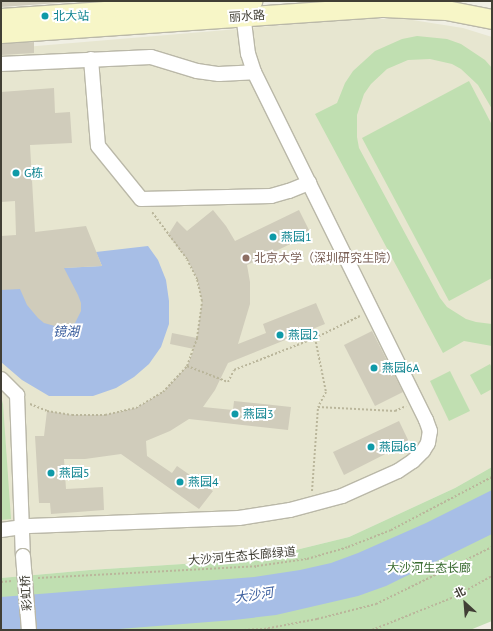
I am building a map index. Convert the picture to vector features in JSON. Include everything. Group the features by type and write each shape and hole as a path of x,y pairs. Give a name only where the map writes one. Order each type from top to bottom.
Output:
{"main road":[{"path":"470,1 492,6"},
{"name":"丽水路","path":"1,18 134,5 247,8 406,7 468,13 492,19"},
{"name":"丽水路","path":"1,33 247,8"}],"street":[{"path":"1,530 29,526 239,518 290,510 342,496 398,471 413,461 423,451 428,443 430,431 417,400 254,72 247,47 247,8"},
{"path":"1,64 151,57 197,71 219,74 254,72"},
{"path":"91,59 98,146 141,199 270,196 289,191 309,183"},
{"path":"1,379 17,395"},
{"name":"彩虹桥","path":"17,395 23,556 28,630"}],"path":[{"path":"17,395 36,407 47,411 72,415 105,415 136,408 163,392 187,366 198,338 202,301 196,279 187,260 141,199"},
{"path":"187,366 228,382 234,370 315,338 372,310"},
{"path":"312,504 318,407 326,392 315,338"},
{"path":"318,407 395,411 417,400"},
{"name":"大沙河生态长廊绿道","path":"31,579 62,576 257,566 307,558 348,547 391,530 492,478"},
{"path":"244,630 264,629 317,619 376,604 492,547"},
{"path":"372,630 454,597 492,576"},
{"path":"1,582 16,581"},
{"path":"264,629 272,630"}],"shaded area":[{"name":"北京大学（深圳研究生院）","path":"356,19 406,19 463,28 492,37 492,467 455,488 349,537 259,559 90,570 1,578 1,49"}],"green space":[{"path":"417,36 447,39 461,44 485,60 492,68 492,109 478,85 461,69 452,64 430,59 408,60 387,69 371,84 364,94 357,115 357,137 359,148 440,298 447,307 466,319 492,324 492,346 464,341 443,353 315,114 337,103 345,83 353,71 375,51 402,39"},
{"path":"469,81 492,125 492,278 449,301 362,138"},
{"path":"490,364 492,368 492,389 481,395 470,375"},
{"path":"450,371 470,411 449,421 430,381"},
{"path":"1,397 3,404 11,519 1,520"},
{"name":"大沙河生态长廊","path":"492,467 492,621 470,630 1,630 1,578 90,570 259,559 349,537 455,488"}],"water":[{"name":"镜湖","path":"148,246 158,260 166,280 169,301 169,324 161,347 149,364 134,377 116,388 93,396 49,396 22,380 1,362 1,271 102,266 96,252"},
{"name":"大沙河","path":"492,490 492,534 386,586 358,596 276,615 234,620 106,630 1,630 1,597 254,577 300,570 331,563 358,553 426,523"}],"building":[{"path":"1,1 88,1 1,7"},
{"path":"34,42 34,53 1,55 1,44"},
{"path":"54,88 55,113 70,112 72,143 30,145 35,232 86,226 102,266 64,268 78,295 81,303 81,311 75,323 62,328 44,323 38,318 27,305 20,289 1,290 1,236 16,235 15,201 1,202 1,92"},
{"path":"213,210 226,226 235,241 299,210 311,234 247,265 250,282 250,304 238,344 266,333 263,324 316,303 325,324 228,363 215,390 203,407 233,410 234,401 291,407 288,430 189,419 170,431 146,441 147,456 172,473 177,466 213,491 199,509 121,454 85,459 64,459 66,489 103,487 104,510 51,514 50,503 39,503 35,436 44,436 47,411 72,415 105,415 136,408 163,392 187,366 194,349 170,344 172,333 197,338 202,301 197,279 187,259 168,235 177,221 187,231"},
{"name":"燕园6A","path":"372,331 403,392 375,406 344,345"},
{"name":"燕园6B","path":"399,421 409,442 344,475 333,452"}],"place":[{"name":"北大站","path":"45,16"},
{"name":"G栋","path":"16,173"},
{"name":"燕园1","path":"273,237"},
{"name":"北京大学（深圳研究生院）","path":"246,258"},
{"name":"燕园2","path":"280,335"},
{"name":"燕园6A","path":"374,368"},
{"name":"燕园3","path":"235,414"},
{"name":"燕园6B","path":"371,447"},
{"name":"燕园5","path":"51,473"},
{"name":"燕园4","path":"180,482"}]}
